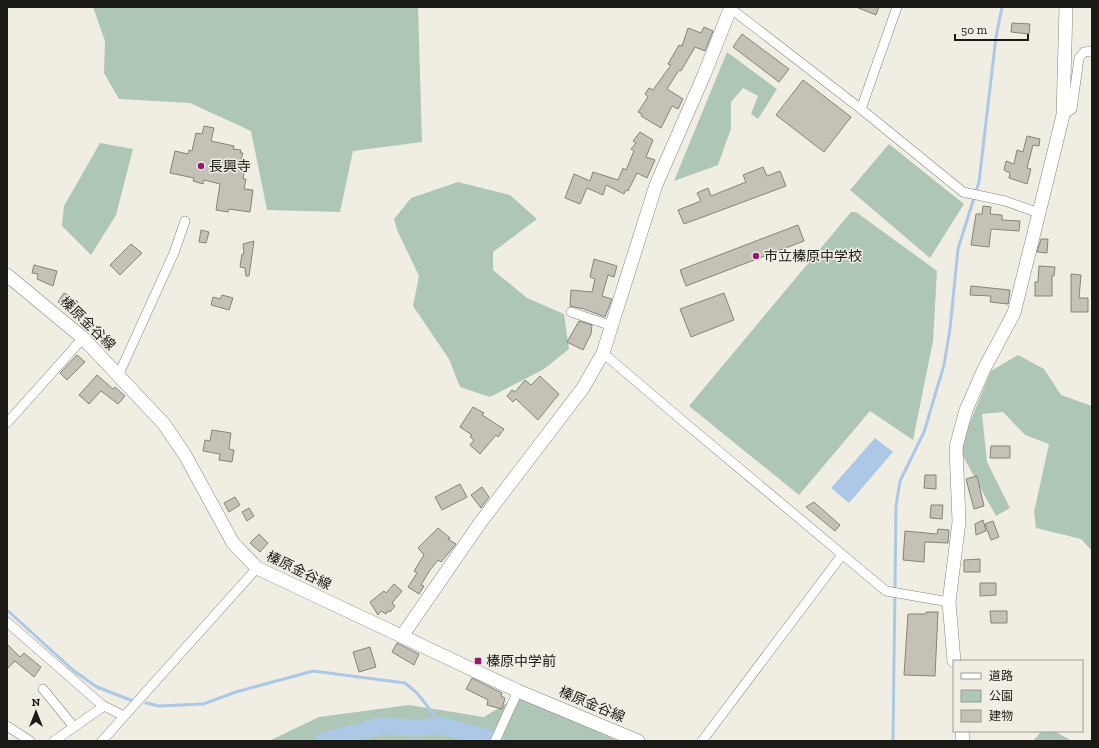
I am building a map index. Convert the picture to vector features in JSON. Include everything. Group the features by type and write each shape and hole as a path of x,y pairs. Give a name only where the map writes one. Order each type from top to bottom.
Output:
{"street":[{"path":"861,109 897,7"},
{"path":"954,660 949,602 958,522 956,447 966,410 984,369 1014,313 1039,214 1063,115 1066,7"},
{"path":"402,636 502,492 583,388 603,352 656,185 704,75 730,8 861,109 963,192 1005,201 1039,214"},
{"path":"1063,115 1072,109 1079,58 1084,52 1092,51"},
{"path":"118,376 174,254 185,221"},
{"name":"榛原金谷線","path":"7,275 83,338 176,440 226,533 233,543 257,568 518,690 638,741"},
{"path":"571,312 612,326"},
{"path":"7,423 83,338"},
{"path":"603,352 842,555 889,591 949,602"},
{"path":"702,741 842,555"},
{"path":"102,741 257,568"},
{"path":"7,622 104,706 124,716"},
{"path":"43,689 74,727"},
{"path":"495,741 518,690"},
{"path":"54,741 104,706"},
{"path":"7,726 30,741"}],"green space":[{"path":"93,7 418,7 422,142 353,151 340,212 267,210 251,131 190,103 119,99 104,73 105,41"},
{"path":"727,52 777,89 758,119 751,114 758,96 743,88 731,102 731,129 718,165 674,181"},
{"path":"100,143 133,149 116,215 91,255 62,226 64,206"},
{"path":"889,144 964,204 930,258 850,190"},
{"path":"458,182 510,195 537,219 493,252 493,270 527,298 564,314 569,349 544,369 490,397 460,387 449,359 413,306 419,276 397,230 394,219 411,198"},
{"path":"851,212 856,212 937,271 933,341 913,440 870,411 799,495 689,406"},
{"path":"1018,355 1044,369 1061,395 1092,406 1092,551 1081,539 1036,528 1034,512 1049,444 1025,435 1003,412 982,414 987,462 1010,508 996,516 959,449 991,371"},
{"path":"520,695 618,741 269,741 319,717 409,705 484,717"},
{"path":"1041,732 1056,732 1072,741 1033,741"}],"water":[{"path":"875,438 893,452 849,503 831,488"}],"building":[{"path":"856,7 879,7 876,15"},
{"path":"1012,23 1030,24 1029,34 1011,32"},
{"path":"704,27 713,31 705,51 695,47 681,71 679,70 667,89 683,99 678,109 672,106 661,128 641,116 642,114 638,112 648,97 645,94 649,88 653,90 671,65 668,64 679,45 682,46 688,28 701,33"},
{"path":"742,34 789,69 779,82 733,47"},
{"path":"803,80 851,117 824,152 776,115"},
{"path":"204,126 214,128 211,141 234,146 233,149 241,150 240,153 243,153 241,160 246,161 243,179 246,179 244,189 253,190 250,212 229,209 228,212 216,210 220,184 204,180 203,184 193,181 194,178 170,173 175,151 188,154 189,150 192,151 196,133 202,134"},
{"path":"640,132 653,140 646,157 655,160 647,178 637,173 628,191 626,190 624,194 606,185 603,195 587,188 580,204 565,198 574,174 590,181 593,172 618,180 623,168 626,170 634,151 631,149 636,143 633,141"},
{"path":"1027,136 1040,139 1039,146 1033,145 1027,168 1031,169 1027,184 1009,178 1010,173 1004,170 1006,161 1014,164 1017,150 1023,152"},
{"path":"763,167 767,176 780,171 786,186 684,224 678,210 701,201 697,193 708,188 711,196 746,182 743,175"},
{"path":"983,206 991,207 990,214 1002,215 1002,220 1020,221 1019,231 991,229 989,247 971,245 976,214 982,214"},
{"path":"798,225 804,241 686,286 680,270"},
{"path":"201,230 209,232 206,243 199,242"},
{"path":"1041,239 1048,239 1047,253 1037,252"},
{"path":"254,241 249,276 246,276 245,268 240,267 242,254 244,254 243,244"},
{"path":"131,244 142,253 120,275 110,265"},
{"path":"594,259 617,266 614,277 608,275 602,296 612,299 605,317 584,309 570,306 571,290 592,292 595,279 590,277"},
{"path":"34,265 57,271 53,286 37,279 38,274 32,273"},
{"path":"1039,266 1055,267 1054,276 1052,276 1052,296 1035,296 1035,282 1038,282"},
{"path":"1071,274 1081,275 1079,298 1088,298 1088,312 1071,312"},
{"path":"971,286 1010,290 1008,304 990,302 991,296 970,295"},
{"path":"64,293 78,302 72,311 58,302"},
{"path":"724,293 734,320 691,337 680,309"},
{"path":"222,295 233,298 229,310 211,305 213,297 220,299"},
{"path":"579,321 592,325 591,334 583,350 567,342"},
{"path":"77,355 85,362 67,380 60,373"},
{"path":"97,375 113,389 115,387 125,396 118,404 101,391 89,404 79,395"},
{"path":"540,376 559,394 538,420 516,399 513,402 507,396 512,390 515,392 525,380 531,385"},
{"path":"473,407 484,413 482,415 504,429 498,437 496,435 480,454 470,445 474,440 470,437 472,435 460,427"},
{"path":"212,430 231,433 229,449 234,450 232,462 219,460 220,454 203,451 205,440 210,441"},
{"path":"991,446 1010,446 1010,458 990,458"},
{"path":"925,475 936,475 936,489 924,488"},
{"path":"977,476 984,506 974,509 966,479"},
{"path":"460,484 467,497 442,510 435,497"},
{"path":"482,487 489,497 481,508 471,495"},
{"path":"235,497 240,505 229,512 224,503"},
{"path":"814,502 840,525 835,531 806,507"},
{"path":"931,505 943,505 942,519 930,518"},
{"path":"249,508 254,516 247,521 242,512"},
{"path":"983,520 986,531 976,535 975,524"},
{"path":"993,521 999,537 991,540 985,524"},
{"path":"438,528 450,538 448,539 456,544 441,562 438,560 430,570 421,585 424,586 419,594 408,587 417,573 414,571 424,555 418,548"},
{"path":"938,529 949,530 948,543 925,542 924,562 903,560 905,531 937,534"},
{"path":"259,534 268,543 260,552 250,543"},
{"path":"980,559 980,572 964,572 964,560"},
{"path":"980,583 996,583 996,595 980,596"},
{"path":"394,584 402,591 392,603 395,606 390,612 388,611 386,614 381,611 378,615 370,602 384,591 386,593"},
{"path":"990,611 1007,611 1007,623 991,623"},
{"path":"926,612 938,612 935,676 904,675 908,614 926,614"},
{"path":"397,643 419,654 414,665 392,652"},
{"path":"7,644 20,657 24,653 41,667 34,677 15,661 7,669"},
{"path":"370,647 376,667 359,672 353,652"},
{"path":"472,678 502,693 501,696 505,698 502,709 487,705 488,700 466,689"}],"waterway":[{"path":"893,741 896,506 900,481 924,432 944,365 950,329 958,249 979,182 996,37 1002,7"},
{"path":"7,610 74,671 97,687 133,701"},
{"path":"146,703 159,706 203,704 236,692 313,671 405,683 417,693 443,726"},
{"path":"323,741 382,726 415,728 443,726 497,741"}],"place":[{"name":"長興寺","path":"201,166"},
{"name":"市立榛原中学校","path":"756,256"},
{"name":"榛原中学前","path":"478,661"}]}
